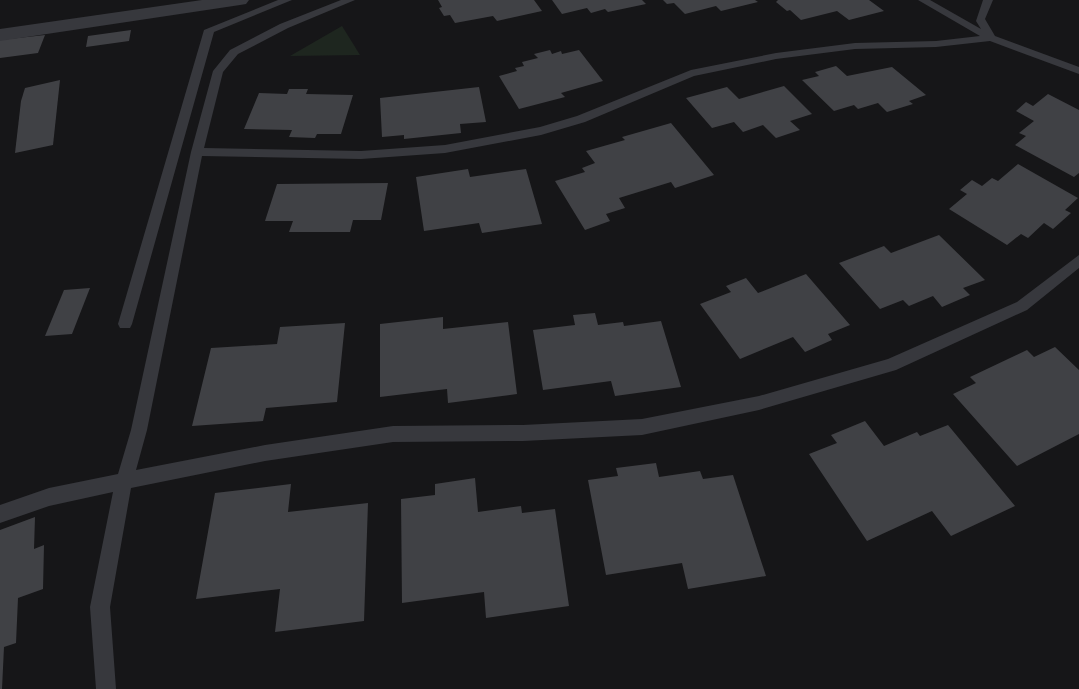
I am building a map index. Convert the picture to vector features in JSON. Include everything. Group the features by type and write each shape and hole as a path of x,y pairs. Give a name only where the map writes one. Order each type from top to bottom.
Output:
{"street":[{"path":"0,35 240,0"}],"lane":[{"path":"125,324 209,30 287,0"},
{"path":"106,689 100,606 124,481 139,430 197,152 218,71 234,52 284,26 350,0"},
{"path":"923,0 991,38 1079,71"},
{"path":"988,0 979,15 979,22 991,38"},
{"path":"197,152 361,155 445,149 541,131 582,119 691,73 776,56 855,46 936,44 991,38"},
{"path":"0,514 49,497 124,481 264,453 393,434 523,434 642,427 759,404 891,365 1022,306 1079,260"}],"shaded area":[{"path":"342,26 360,55 290,56"}],"building":[{"path":"438,0 534,0 542,11 497,21 493,16 455,23 450,15 444,16 439,8 442,7"},
{"path":"552,0 642,0 646,4 608,12 605,9 591,13 587,8 562,14"},
{"path":"663,0 755,0 758,2 721,11 716,6 685,14 674,3 667,4"},
{"path":"778,0 869,0 884,11 849,20 837,11 801,20 776,2"},
{"path":"131,30 129,41 86,47 88,36"},
{"path":"45,35 38,53 0,58 0,40"},
{"path":"550,50 552,54 561,51 562,54 579,50 603,81 561,93 565,97 519,109 499,76 517,71 515,68 524,66 522,62 538,58 534,54"},
{"path":"836,66 847,76 892,67 926,95 909,101 913,104 887,112 878,103 858,109 854,105 834,111 802,80 819,76 815,72"},
{"path":"60,80 53,145 15,153 21,101 25,88"},
{"path":"784,86 812,114 790,121 800,130 776,138 763,125 743,132 734,122 712,128 686,98 727,87 739,99"},
{"path":"479,87 486,122 460,124 461,133 404,139 404,135 382,137 380,98"},
{"path":"289,89 308,89 306,94 353,95 341,134 317,134 315,138 289,137 292,130 244,129 259,93 287,94"},
{"path":"1048,94 1079,110 1079,173 1074,177 1015,145 1026,136 1019,133 1034,121 1016,111 1026,102 1033,106"},
{"path":"671,123 714,175 675,188 671,182 619,198 625,208 606,214 610,221 585,230 555,181 585,172 582,168 595,163 586,151 625,140 622,137"},
{"path":"1018,164 1078,198 1065,210 1071,213 1053,229 1044,223 1028,238 1021,234 1007,245 949,209 967,194 960,190 972,180 982,186 992,178 998,181"},
{"path":"468,169 470,177 526,169 542,224 482,233 479,223 424,231 416,177"},
{"path":"388,183 381,220 353,220 350,232 289,232 293,221 265,221 277,184"},
{"path":"939,235 985,280 963,288 970,295 942,307 933,296 909,306 903,300 880,309 839,263 884,246 891,253"},
{"path":"806,274 850,325 828,334 832,340 805,352 793,337 740,359 700,304 731,292 726,286 746,278 758,293"},
{"path":"90,288 72,334 45,336 64,290"},
{"path":"595,313 598,325 623,322 624,326 661,321 681,387 615,396 611,381 543,390 533,330 575,325 573,315"},
{"path":"443,317 443,329 508,322 517,394 448,403 447,389 380,397 380,324"},
{"path":"345,323 337,402 266,408 263,421 192,426 211,348 277,344 280,327"},
{"path":"1055,347 1079,370 1079,434 1017,466 953,394 976,383 970,377 1027,350 1034,357"},
{"path":"865,421 884,446 917,432 920,436 948,425 1015,506 951,536 932,511 867,541 809,454 837,443 831,435"},
{"path":"656,463 659,477 700,471 703,479 733,475 766,576 688,589 682,563 606,575 588,480 618,476 616,468"},
{"path":"475,478 478,512 521,506 522,513 555,509 569,606 486,618 484,592 402,603 401,499 435,495 435,484"},
{"path":"291,484 288,512 368,503 364,621 275,632 280,589 196,599 215,493"},
{"path":"35,517 34,549 44,545 43,589 18,598 16,643 4,647 2,689 0,689 0,530"}]}
